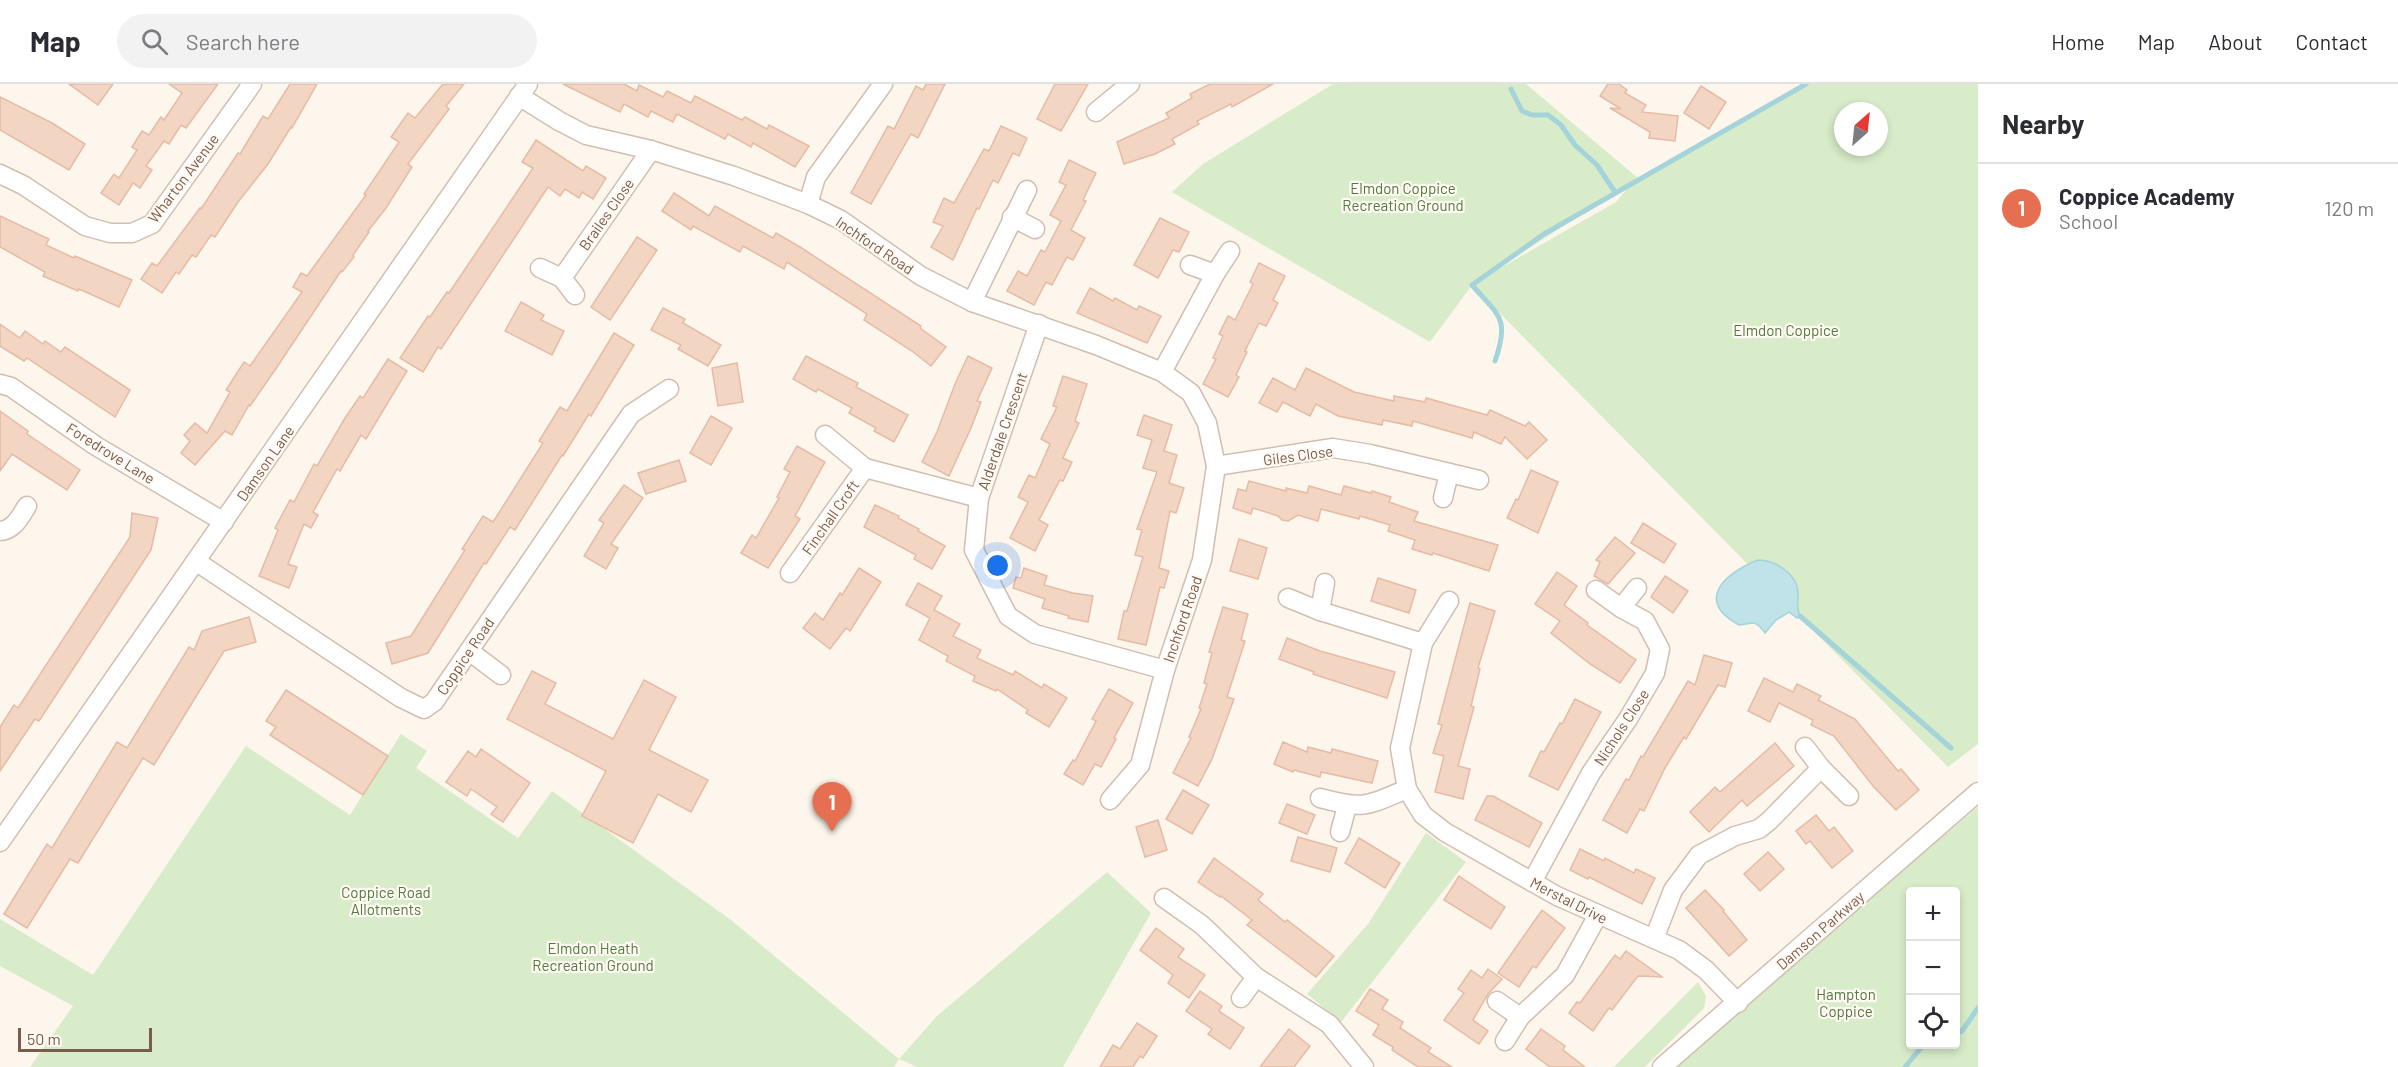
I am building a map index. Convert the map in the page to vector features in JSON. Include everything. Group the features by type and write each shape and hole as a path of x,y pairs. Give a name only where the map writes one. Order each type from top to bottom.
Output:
{"street":[{"name":"Wharton Avenue","path":"0,174 23,185 86,226 110,233 132,233 152,224 252,84"},
{"path":"808,204 816,177 883,84"},
{"path":"1096,112 1130,84"},
{"name":"Inchford Road","path":"523,90 559,121 586,135 651,150 734,176 808,204 841,220 921,276 972,302 1039,324 1162,372 1191,393 1207,423 1216,466 1202,560 1165,670 1140,765 1110,800"},
{"name":"Damson Lane","path":"0,842 197,562 523,90"},
{"name":"Brailes Close","path":"562,278 651,150"},
{"path":"972,302 1027,189"},
{"path":"1012,217 1035,229"},
{"path":"1162,372 1215,274 1230,251"},
{"path":"1190,265 1215,274"},
{"path":"540,268 562,278 575,295"},
{"name":"Alderdale Crescent","path":"1039,324 979,498 974,550 1008,616 1035,634 1165,670"},
{"name":"Foredrove Lane","path":"0,384 11,387 96,446 224,522"},
{"name":"Coppice Road","path":"197,562 401,698 424,709 434,702 631,414 669,389"},
{"path":"825,435 865,468"},
{"name":"Giles Close","path":"1216,466 1334,448 1370,454 1479,480"},
{"name":"Finchall Croft","path":"790,573 865,468 979,498"},
{"path":"1443,498 1449,473"},
{"path":"0,531 8,530 15,524 27,506"},
{"path":"1320,611 1325,583"},
{"path":"1621,608 1637,588"},
{"name":"Nichols Close","path":"1532,882 1591,773 1628,719 1655,673 1660,649 1645,621 1621,608 1596,590"},
{"path":"1288,598 1320,611 1423,643"},
{"name":"Merstal Drive","path":"1449,601 1423,643 1400,748 1407,789 1423,815 1445,832 1532,882 1598,915 1679,950 1706,970 1738,1003"},
{"path":"469,651 501,675"},
{"path":"1805,747 1821,768 1849,796"},
{"path":"1654,939 1673,890 1699,855 1735,836 1759,829 1821,768"},
{"path":"1320,798 1347,806 1365,806 1407,789"},
{"name":"Damson Parkway","path":"1662,1067 1978,792"},
{"path":"1340,832 1347,806"},
{"path":"1164,898 1202,925 1256,977 1329,1024 1364,1067"},
{"path":"1505,1041 1520,1017 1565,975 1598,915"},
{"path":"1241,998 1256,977"},
{"path":"1497,1001 1520,1017"}],"green space":[{"name":"Elmdon Coppice","path":"1333,84 1526,84 1638,178 1803,84 1978,84 1978,744 1948,767 1472,285 1430,342 1172,192 1203,164","holes":["1635,180 1616,202 1488,275"]},
{"name":"Elmdon Heath Recreation Ground","path":"401,734 427,751 416,768 518,838 552,791 731,920 899,1059 894,1067 30,1067 73,1006 0,966 0,919 93,975 246,746 350,815"},
{"name":"Hampton Coppice","path":"1978,807 1978,1067 1668,1067"},
{"path":"1426,833 1466,862 1341,1022 1307,994 1368,924"},
{"path":"1107,872 1151,913 1063,1067 917,1067 899,1059 937,1016"},
{"path":"1698,982 1706,996 1704,1008 1645,1067 1614,1067"}],"water":[{"path":"1758,560 1771,562 1784,569 1794,579 1798,592 1800,616 1797,618 1789,612 1776,620 1765,633 1756,624 1739,625 1725,616 1718,606 1716,597 1719,588 1735,572"}],"building":[{"path":"69,84 113,84 98,105"},
{"path":"169,84 218,84 186,128 181,125 169,144 164,141 146,166 152,170 140,188 133,183 119,205 101,193 114,174 119,178 137,150 132,147 142,131 149,135 161,117 164,120 182,93"},
{"path":"290,84 317,84 268,164 238,202 215,237 211,235 196,257 192,255 179,274 176,272 162,293 141,279 152,263 157,266 201,209 238,153 240,154 263,116 268,119"},
{"path":"443,84 464,84 446,106 449,109 408,164 412,167 386,208 368,231 353,255 354,257 341,271 249,405 232,435 225,431 195,465 181,453 190,441 184,435 195,423 207,433 230,392 226,390 244,362 250,366 302,292 293,287 301,273 307,276 366,195 364,194 399,142 391,137 408,113 415,118"},
{"path":"563,84 624,84 637,91 639,85 663,97 667,91 691,103 695,96 742,120 745,117 767,129 769,125 809,146 795,167 753,143 751,147 728,134 725,139 677,114 673,122 651,111 648,117 624,104 620,112"},
{"path":"926,84 945,84 918,138 911,134 871,204 851,193 888,126 894,129 916,86 923,90"},
{"path":"1055,84 1088,84 1061,131 1037,119"},
{"path":"1210,84 1273,84 1232,107 1231,104 1197,121 1199,124 1172,139 1175,144 1155,154 1124,164 1117,142 1169,118 1166,113 1192,98 1190,94"},
{"path":"1608,84 1619,84 1627,90 1625,93 1646,105 1642,112 1678,116 1675,141 1649,138 1650,132 1610,108 1621,109 1600,96"},
{"path":"1701,86 1726,102 1709,129 1684,113"},
{"path":"0,97 52,123 85,144 69,170 0,130"},
{"path":"1001,126 1027,138 1019,156 1013,153 998,183 993,180 953,260 931,247 943,226 933,222 944,198 954,203 984,149 989,151"},
{"path":"536,140 583,171 586,166 606,178 593,199 582,192 579,198 565,189 560,196 548,187 441,349 438,347 423,372 400,358 428,316 430,317 447,292 449,293 533,168 522,162"},
{"path":"1069,160 1096,173 1083,200 1086,201 1071,230 1085,238 1073,260 1067,257 1052,285 1046,282 1034,305 1007,291 1018,271 1027,276 1041,250 1045,252 1061,221 1050,215 1066,185 1059,182"},
{"path":"674,193 709,216 715,206 773,238 776,233 921,326 920,328 946,347 931,366 864,320 867,314 787,262 784,269 743,246 740,252 693,226 691,230 662,211"},
{"path":"0,216 49,239 46,245 132,280 119,307 43,276 45,272 0,247"},
{"path":"1160,218 1189,232 1179,252 1173,250 1158,278 1134,265"},
{"path":"637,237 657,250 610,320 591,307"},
{"path":"1259,263 1285,276 1273,300 1278,303 1266,326 1259,323 1236,375 1239,377 1228,397 1203,384 1216,359 1213,358 1223,336 1219,334 1228,316 1235,320 1253,284 1250,282"},
{"path":"1090,288 1113,301 1115,298 1137,310 1139,306 1161,316 1147,343 1077,313"},
{"path":"521,302 544,315 541,320 564,331 552,355 505,331"},
{"path":"663,308 685,319 683,323 721,345 708,366 678,349 681,345 651,330"},
{"path":"0,324 20,338 25,331 43,344 45,341 61,352 65,347 130,390 115,417 27,358 24,361 0,346"},
{"path":"614,333 634,345 591,416 589,414 515,530 510,527 486,564 484,563 428,653 392,664 386,643 411,636 465,550 462,549 483,516 493,522 543,443 539,441 560,407 567,411"},
{"path":"806,356 858,383 856,387 908,415 894,442 874,431 876,428 849,413 852,408 818,389 816,392 793,379"},
{"path":"968,356 992,368 977,401 981,402 971,428 949,476 922,462 937,432"},
{"path":"388,359 407,371 366,439 361,435 340,471 337,469 313,512 318,515 311,528 304,524 288,564 297,567 289,588 259,576 278,530 275,528 290,500 294,502 314,464 317,466 345,418 360,396 363,398"},
{"path":"737,363 743,402 718,406 712,368"},
{"path":"1306,368 1354,392 1394,401 1394,396 1425,402 1426,398 1487,415 1490,410 1525,426 1529,422 1547,440 1527,459 1505,437 1501,444 1474,432 1472,438 1413,421 1412,426 1383,420 1382,425 1338,416 1316,404 1310,416 1283,402 1277,412 1259,403 1273,378 1295,390"},
{"path":"1063,376 1087,384 1075,421 1079,423 1063,458 1072,462 1039,520 1048,525 1035,551 1010,538 1028,502 1018,497 1029,475 1035,478 1050,444 1041,439 1057,407 1053,406"},
{"path":"0,411 28,431 27,434 80,470 67,490 12,454 0,471"},
{"path":"1144,415 1172,425 1164,451 1177,455 1169,483 1184,488 1176,513 1170,511 1159,568 1169,571 1164,588 1160,587 1146,645 1118,639 1124,611 1127,611 1143,557 1135,555 1142,530 1137,529 1157,472 1143,468 1152,440 1137,435"},
{"path":"711,416 732,428 711,465 690,453"},
{"path":"797,446 825,462 795,516 800,519 768,568 741,553 752,535 756,538 779,498 777,497 790,472 784,469"},
{"path":"679,460 686,481 646,494 638,473"},
{"path":"1531,470 1558,482 1538,533 1507,518"},
{"path":"1249,481 1286,491 1286,488 1307,493 1309,486 1341,495 1344,486 1371,493 1372,491 1391,497 1389,502 1418,512 1414,521 1498,545 1489,571 1433,553 1432,555 1412,549 1415,540 1388,531 1390,525 1360,516 1359,519 1321,509 1318,521 1298,515 1288,521 1253,508 1251,514 1233,508 1238,489 1246,491"},
{"path":"624,485 643,498 611,544 618,548 606,569 584,556 604,523 599,520"},
{"path":"875,505 899,516 898,518 945,546 932,569 914,559 916,555 864,527"},
{"path":"132,513 158,518 151,550 39,721 35,719 0,771 0,727 14,705 18,708 130,537"},
{"path":"1643,523 1676,544 1664,563 1631,543"},
{"path":"1615,537 1635,553 1608,584 1594,576 1600,562 1596,560"},
{"path":"1239,539 1267,548 1258,579 1230,571"},
{"path":"859,568 881,582 850,631 846,628 830,649 803,628 815,613 823,620"},
{"path":"1024,568 1047,576 1044,585 1093,596 1088,622 1068,618 1069,616 1042,608 1045,599 1013,588 1016,577 1021,578"},
{"path":"1557,572 1577,586 1564,605 1588,623 1587,625 1636,660 1620,683 1590,664 1551,633 1560,621 1535,604"},
{"path":"1665,576 1688,591 1673,613 1651,597"},
{"path":"1378,578 1416,590 1409,613 1371,601"},
{"path":"918,583 942,596 934,610 960,624 953,636 981,650 977,658 1013,675 1015,671 1042,688 1044,684 1067,698 1049,727 1026,713 1028,710 997,689 996,691 973,681 975,676 946,661 948,656 919,640 930,618 906,605"},
{"path":"1470,603 1495,611 1478,668 1480,669 1471,706 1474,707 1458,766 1470,769 1463,799 1435,792 1444,756 1433,753 1442,725 1438,724"},
{"path":"1223,607 1248,614 1241,640 1245,641 1227,697 1234,699 1212,759 1198,786 1173,773 1191,738 1189,737 1201,709 1199,708 1207,684 1204,683 1212,653 1209,652"},
{"path":"249,617 256,642 224,651 154,765 143,758 78,863 70,859 27,928 4,914 47,844 52,848 117,742 127,748 189,647 194,650 202,631"},
{"path":"1287,638 1320,651 1395,672 1387,698 1313,674 1314,672 1279,659"},
{"path":"1704,655 1732,663 1725,687 1718,685 1686,739 1684,737 1665,768 1644,811 1640,809 1627,833 1603,820 1688,681 1695,685"},
{"path":"532,671 556,683 545,704 613,739 644,680 676,697 649,750 708,780 691,812 658,794 633,843 582,816 606,771 507,719"},
{"path":"1764,678 1793,692 1797,684 1821,696 1818,700 1855,719 1898,771 1901,769 1919,790 1896,810 1873,786 1834,736 1811,725 1813,720 1779,703 1770,722 1748,711"},
{"path":"1109,689 1133,703 1101,767 1095,764 1083,785 1064,774 1073,760 1075,761 1096,721 1092,719"},
{"path":"286,690 388,756 363,795 270,735 276,727 266,721"},
{"path":"1575,699 1601,712 1558,790 1529,776 1541,751 1544,752"},
{"path":"1283,742 1307,752 1308,747 1331,753 1332,749 1378,761 1372,783 1321,772 1320,777 1294,770 1293,772 1274,764"},
{"path":"1775,743 1794,766 1747,806 1742,800 1709,832 1690,812 1715,787 1720,792"},
{"path":"481,749 530,783 503,822 491,814 497,807 471,789 467,796 446,782 468,751 476,757"},
{"path":"1183,790 1209,805 1192,834 1166,819"},
{"path":"1487,796 1493,796 1542,823 1529,847 1475,820"},
{"path":"1287,804 1315,815 1307,834 1279,823"},
{"path":"1816,815 1829,831 1834,827 1853,851 1832,868 1810,841 1806,844 1796,831"},
{"path":"1158,820 1167,850 1145,857 1136,827"},
{"path":"1298,837 1337,848 1330,872 1291,861"},
{"path":"1359,838 1400,863 1385,888 1345,863"},
{"path":"1580,849 1604,861 1605,858 1634,873 1636,869 1655,878 1642,904 1570,870"},
{"path":"1768,852 1784,869 1760,891 1744,874"},
{"path":"1214,858 1263,894 1258,900 1334,956 1316,977 1247,925 1252,920 1198,882"},
{"path":"1459,876 1505,907 1491,929 1444,900"},
{"path":"1705,890 1747,940 1729,956 1686,908"},
{"path":"1542,910 1565,928 1536,968 1533,966 1519,987 1498,973"},
{"path":"1156,928 1184,949 1178,957 1205,975 1189,998 1168,983 1173,975 1140,950"},
{"path":"1626,951 1662,977 1638,976 1612,1010 1609,1008 1593,1031 1569,1013 1577,1002 1580,1003 1615,955 1620,959"},
{"path":"1488,969 1502,979 1488,994 1473,1020 1488,1031 1479,1044 1444,1020 1464,993 1458,989 1471,970 1482,978"},
{"path":"1370,989 1388,1000 1382,1009 1403,1022 1400,1028 1431,1048 1428,1052 1452,1067 1418,1067 1392,1050 1393,1047 1373,1035 1379,1025 1356,1011"},
{"path":"1200,991 1222,1006 1219,1011 1244,1028 1230,1049 1208,1034 1212,1029 1186,1011"},
{"path":"1137,1023 1157,1036 1143,1058 1140,1056 1133,1067 1100,1067 1113,1045 1120,1049"},
{"path":"1289,1029 1310,1046 1294,1067 1260,1067"},
{"path":"1541,1029 1565,1046 1563,1050 1585,1067 1550,1067 1526,1049"}],"waterway":[{"path":"1495,361 1502,335 1499,318 1472,285 1544,234 1806,84"},
{"path":"1511,89 1522,111 1532,115 1548,115 1561,125 1575,145 1597,165 1615,192"},
{"path":"1800,616 1951,748"},
{"path":"1960,1032 1978,1008"},
{"path":"1905,1067 1920,1049"}],"place":[{"name":"Coppice Academy","path":"832,832"}],"park label":[{"name":"Elmdon Coppice Recreation Ground","path":"1403,196"},
{"name":"Coppice Road Allotments","path":"386,900"}]}
